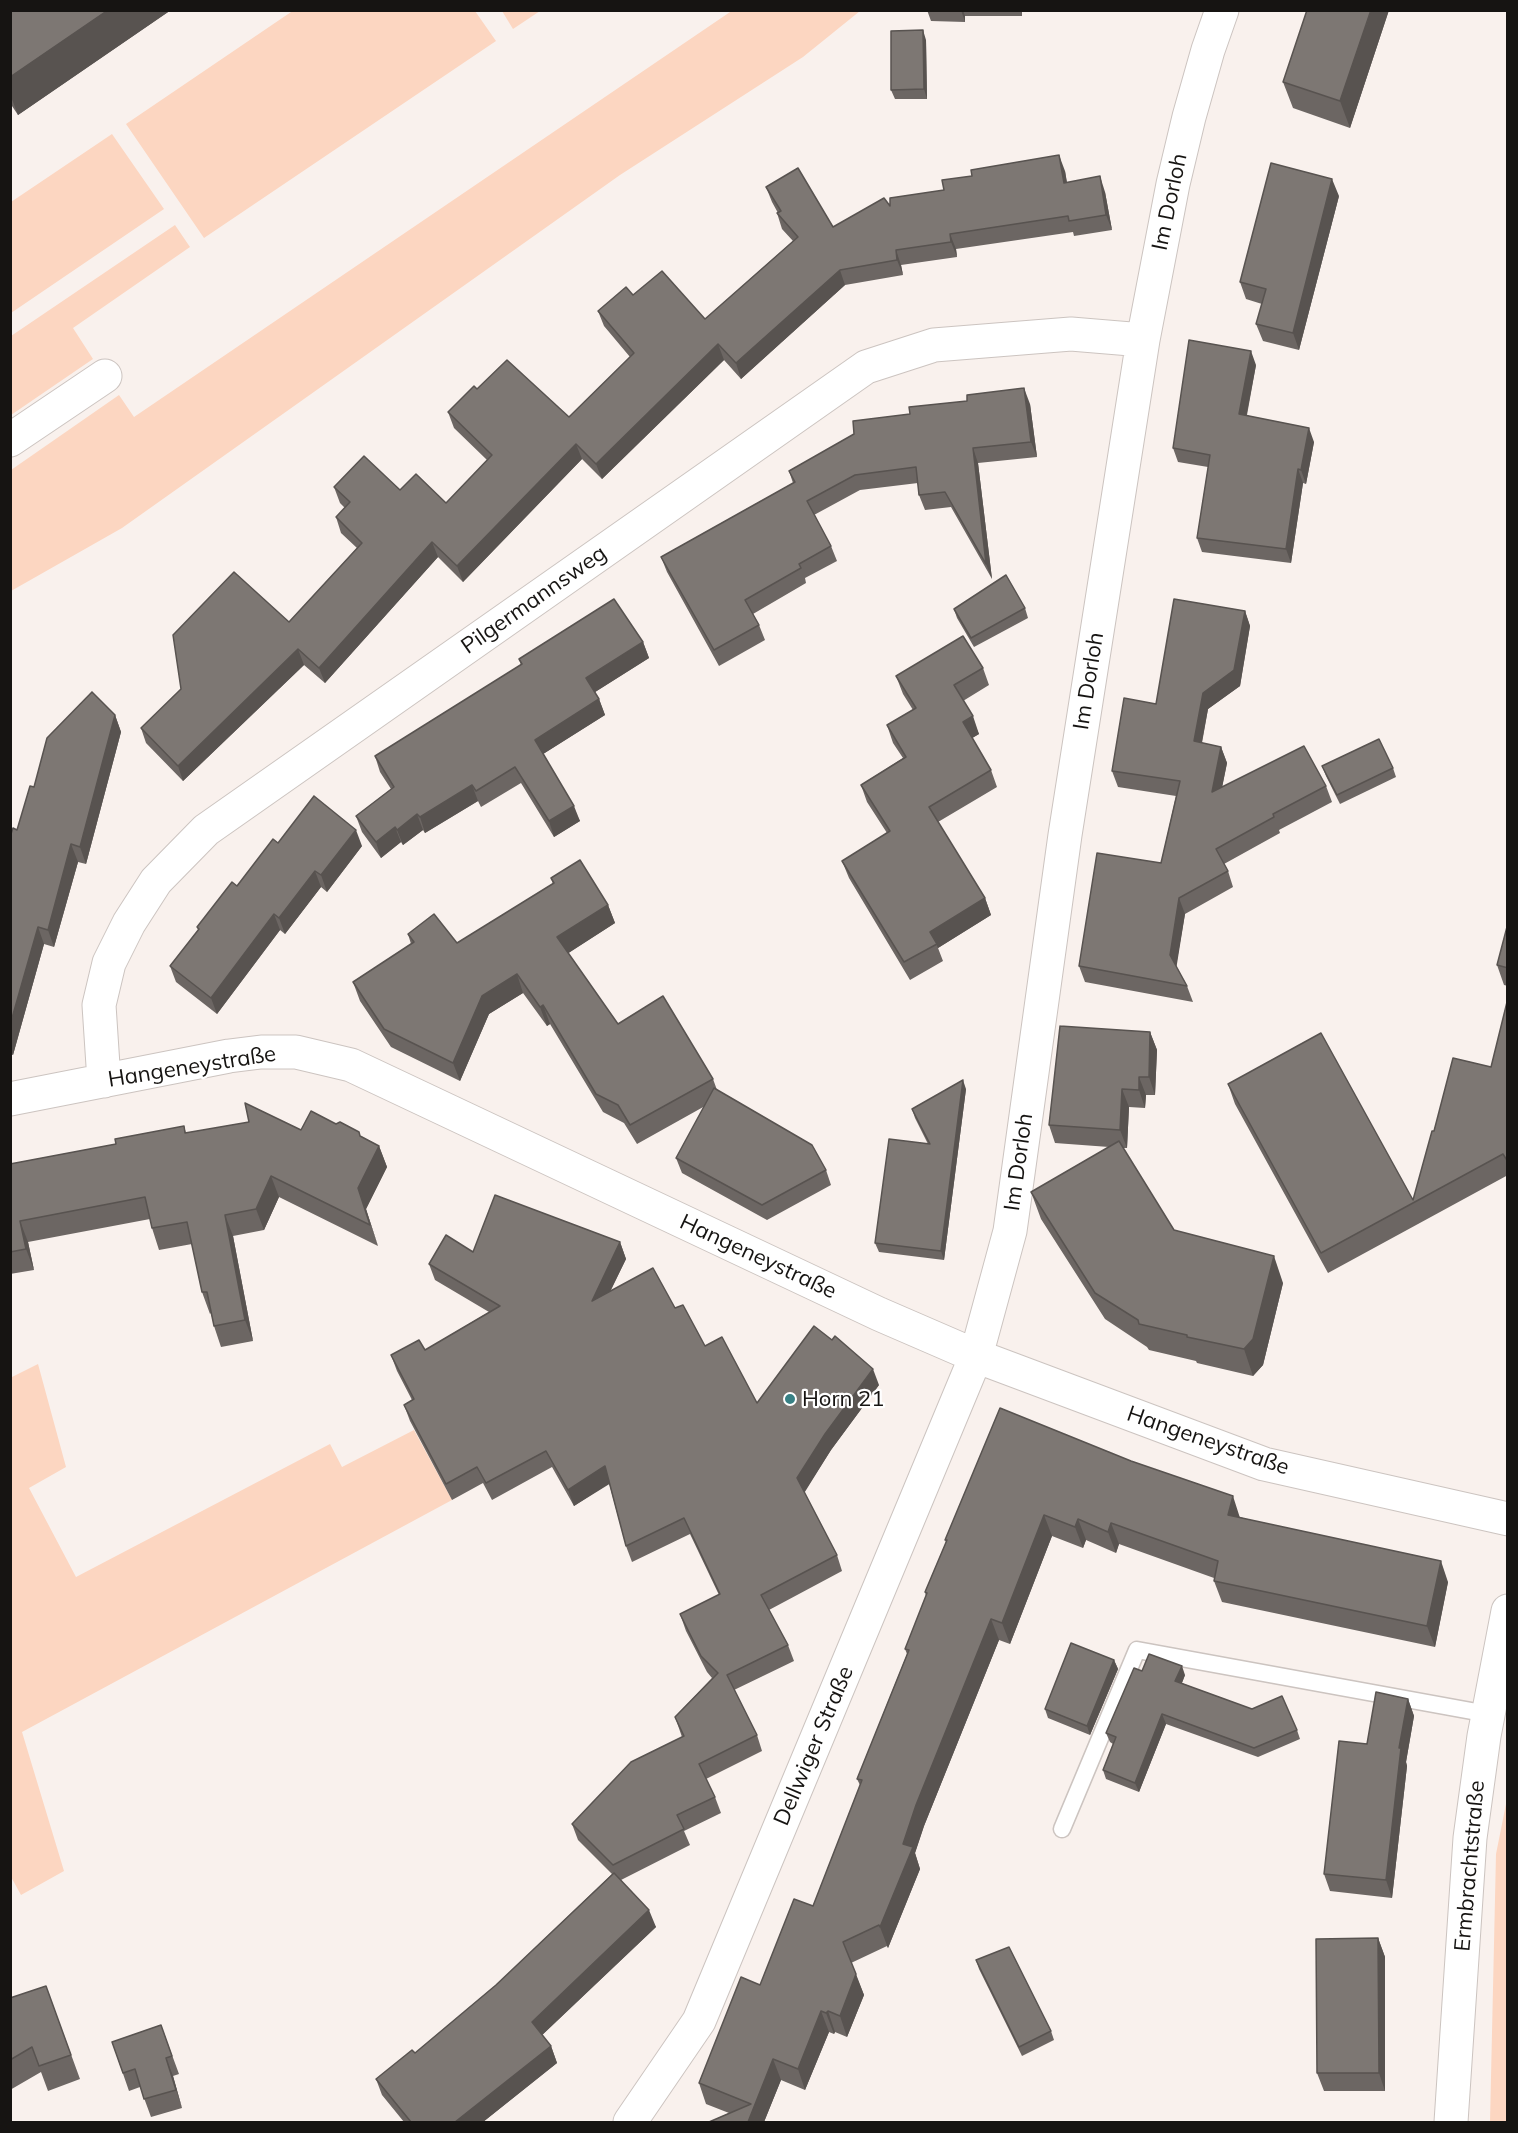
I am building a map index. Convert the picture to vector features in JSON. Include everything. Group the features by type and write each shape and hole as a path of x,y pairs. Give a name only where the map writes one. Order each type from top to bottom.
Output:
{"street":[{"name":"Im Dorloh","path":"976,1356 1010,1231 1065,835 1143,340 1173,184 1189,117 1222,10"},
{"name":"Pilgermannsweg","path":"104,1081 99,1005 109,963 129,923 156,881 206,830 866,367 934,345 1071,334 1143,340"},
{"path":"10,440 105,376"},
{"name":"Hangeneystraße","path":"10,1099 261,1052 296,1052 351,1065 879,1314 976,1356 1264,1464 1508,1519"},
{"name":"Dellwiger Straße","path":"630,2122 699,2021 976,1356"},
{"name":"Ermbrachtstraße","path":"1451,2122 1470,1838 1488,1714 1508,1611"}],"lane":[{"path":"1062,1829 1137,1650 1488,1714"}],"shaded area":[{"path":"294,10 475,11 496,41 204,238 126,124"},
{"path":"733,10 860,11 803,57 620,175 122,528 11,591 11,470 119,395 134,417"},
{"path":"502,11 540,11 513,29"},
{"path":"112,134 164,209 11,313 11,202"},
{"path":"175,225 190,247 73,328 93,359 11,415 11,336"},
{"path":"38,1364 66,1467 29,1488 76,1577 330,1444 342,1467 414,1430 452,1500 22,1732 64,1871 21,1895 10,1875 10,1378"},
{"path":"1507,1799 1507,2122 1490,2122 1496,1854"}],"building":[{"path":"10,10 108,10 10,77"},
{"path":"1307,10 1371,10 1340,101 1283,82"},
{"path":"923,30 924,89 891,90 891,31"},
{"path":"1059,155 1064,183 1100,176 1106,215 1069,221 1068,216 950,234 951,242 896,250 897,260 840,270 736,363 718,344 596,464 576,444 457,566 432,542 319,668 298,649 178,766 141,728 181,689 173,635 234,572 289,622 362,543 336,517 350,502 334,487 364,456 400,490 416,474 446,503 492,455 448,412 474,386 477,389 507,360 569,417 634,353 598,311 626,287 633,295 662,271 705,319 798,237 777,213 781,211 766,187 798,168 833,227 884,198 890,206 890,198 944,190 942,180 972,176 971,170"},
{"path":"1271,163 1332,179 1293,333 1256,324 1266,289 1240,282"},
{"path":"1189,340 1251,351 1239,414 1309,428 1301,470 1298,469 1286,549 1197,538 1210,455 1173,448"},
{"path":"1024,388 1031,442 973,448 986,564 945,492 919,495 916,467 855,475 807,501 831,546 799,564 801,568 745,600 759,625 714,650 661,557 795,482 789,471 854,434 853,421 910,414 909,407 967,401 967,395"},
{"path":"1006,575 1025,608 971,638 954,609"},
{"path":"614,599 643,642 586,678 599,699 535,740 574,806 549,821 515,767 476,791 472,785 420,817 417,814 397,830 395,827 376,842 356,816 394,787 375,756 522,664 519,659"},
{"path":"1174,599 1245,611 1234,670 1203,693 1194,741 1221,747 1212,792 1304,746 1326,786 1273,814 1274,817 1216,849 1228,871 1179,898 1170,955 1187,986 1079,966 1097,853 1161,863 1180,781 1112,771 1124,698 1156,704"},
{"path":"963,636 983,668 954,685 973,716 963,722 991,770 929,807 985,898 930,932 937,944 904,962 842,861 890,831 861,785 906,757 887,725 916,708 896,676"},
{"path":"92,692 115,715 80,847 71,844 48,930 38,927 10,1025 10,837 13,828 17,830 30,786 34,787 47,738"},
{"path":"1379,739 1393,768 1337,795 1322,766"},
{"path":"314,796 356,830 321,875 315,871 279,918 274,914 211,998 170,966 232,882 237,886 273,839 278,843"},
{"path":"580,860 608,905 557,937 618,1024 663,996 713,1079 630,1125 618,1105 596,1094 543,1005 540,1007 517,974 482,996 453,1063 384,1029 353,982 414,942 408,934 434,914 457,943 554,883 551,878"},
{"path":"1508,923 1508,968 1497,965"},
{"path":"1508,998 1508,1162 1503,1154 1321,1253 1228,1084 1321,1033 1413,1200 1453,1058 1491,1067"},
{"path":"1060,1026 1150,1032 1149,1077 1139,1077 1139,1090 1122,1089 1120,1130 1049,1125"},
{"path":"963,1080 941,1251 875,1243 889,1139 930,1144 912,1109"},
{"path":"714,1088 812,1145 826,1170 762,1205 676,1158"},
{"path":"245,1103 301,1130 311,1111 336,1124 340,1122 379,1146 358,1188 370,1225 271,1176 256,1209 225,1215 245,1320 214,1326 207,1292 202,1292 187,1222 152,1228 145,1197 20,1221 26,1249 10,1252 10,1164 116,1144 115,1139 184,1126 185,1133 249,1122"},
{"path":"1119,1141 1174,1230 1274,1256 1253,1339 1244,1349 1139,1324 1138,1320 1095,1293 1031,1192"},
{"path":"495,1195 620,1242 592,1301 653,1268 675,1308 683,1305 705,1346 722,1337 757,1403 814,1326 832,1340 835,1336 873,1369 825,1434 797,1478 837,1555 761,1595 788,1645 727,1675 757,1735 699,1764 715,1797 677,1815 684,1829 613,1865 572,1824 631,1762 684,1736 675,1717 718,1673 701,1656 680,1614 720,1594 684,1518 626,1546 605,1466 568,1490 546,1451 486,1483 477,1467 446,1484 404,1405 414,1399 391,1355 419,1340 425,1350 500,1306 429,1264 446,1235 473,1252"},
{"path":"1000,1408 1131,1461 1233,1496 1228,1515 1441,1561 1427,1626 1214,1581 1218,1561 1111,1523 1108,1532 1078,1519 1075,1527 1044,1515 1002,1623 991,1619 916,1805 903,1844 913,1847 880,1927 879,1925 843,1942 856,1974 840,2016 821,2011 798,2069 773,2059 748,2122 709,2122 751,2104 699,2083 741,1977 760,1985 794,1899 813,1906 862,1780 857,1779 909,1650 905,1649 927,1593 925,1592"},
{"path":"1071,1643 1114,1660 1087,1726 1045,1709"},
{"path":"1149,1654 1182,1666 1175,1681 1252,1709 1282,1696 1297,1730 1254,1748 1162,1714 1135,1783 1103,1770 1116,1737 1106,1733 1134,1668 1142,1671"},
{"path":"1376,1692 1408,1699 1399,1748 1401,1748 1386,1880 1324,1874 1339,1741 1367,1744"},
{"path":"614,1873 649,1910 532,2022 551,2046 455,2122 411,2122 376,2079 412,2050 415,2053 496,1985"},
{"path":"1378,1938 1379,2073 1317,2073 1316,1939"},
{"path":"1009,1947 1051,2031 1019,2047 976,1960"},
{"path":"46,1986 71,2055 39,2066 32,2047 10,2060 10,1998"},
{"path":"161,2025 172,2056 166,2058 176,2090 144,2099 135,2069 123,2073 112,2042"}],"place":[{"name":"Horn 21","path":"790,1399"}]}
